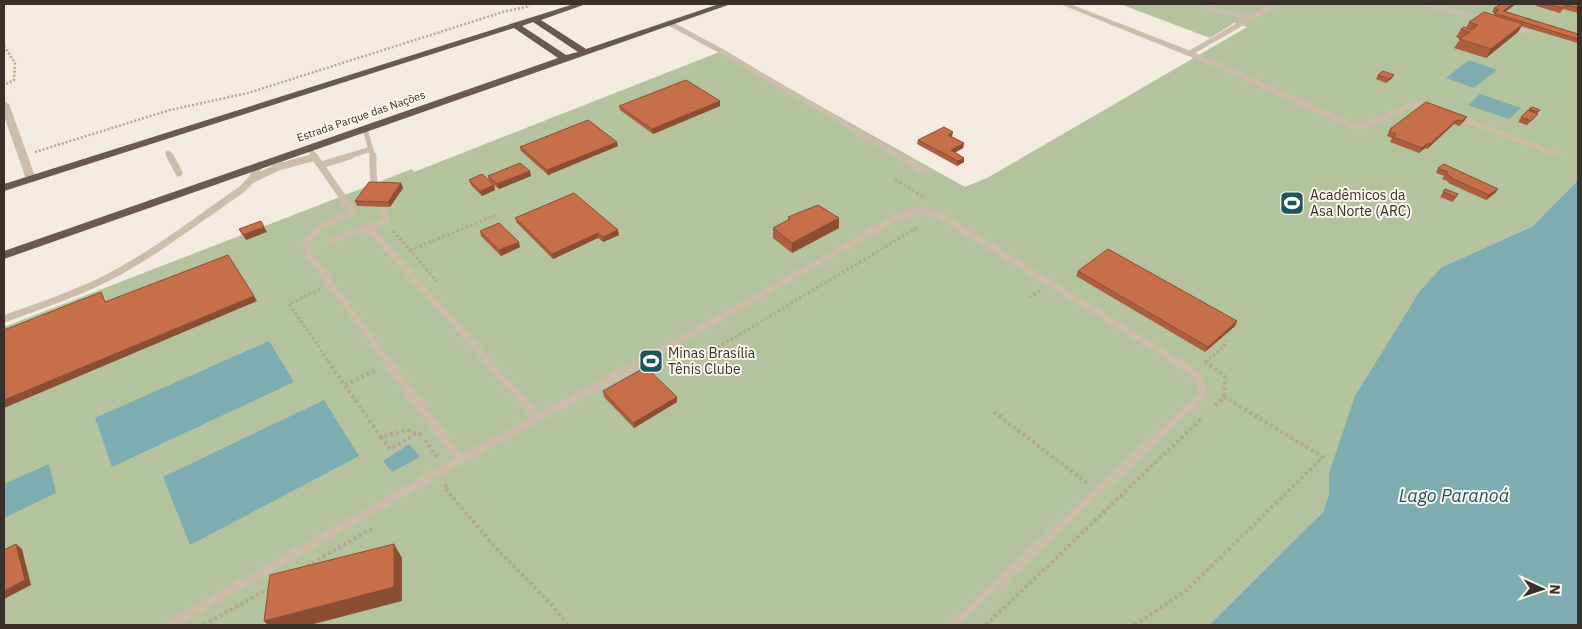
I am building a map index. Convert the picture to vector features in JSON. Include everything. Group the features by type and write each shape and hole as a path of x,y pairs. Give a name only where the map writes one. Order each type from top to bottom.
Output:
{"highway":[{"path":"4,188 582,4"},
{"name":"Estrada Parque das Nações","path":"4,255 260,166 312,152 365,129 727,4"},
{"path":"534,19 584,52"},
{"path":"515,25 564,59"}],"street":[{"path":"1064,4 1190,53 1352,126 1367,126 1377,123 1414,105 1422,104 1558,154"},
{"path":"4,104 31,179"}],"lane":[{"path":"1206,4 1210,9 1254,17"},
{"path":"1190,53 1276,4"},
{"path":"1425,4 1491,22"},
{"path":"669,23 721,51 926,172"},
{"path":"1501,25 1529,32"},
{"path":"330,241 385,222 386,218 377,198 372,176 373,156 365,129"},
{"path":"321,165 371,149"},
{"path":"168,152 178,172"},
{"path":"4,319 83,290 115,274 215,210 251,180 312,152 353,212 322,224 311,234 306,244 312,257 460,460"},
{"path":"251,180 260,166"},
{"path":"169,625 460,460 538,417 608,382 900,216 922,211 939,215 1192,370 1200,380 1203,395 954,625"},
{"path":"368,227 538,417"}],"path":[{"path":"22,156 170,110 248,93 503,12 532,5"},
{"path":"4,46 16,63 14,80 4,85"},
{"path":"410,250 499,214"},
{"path":"385,222 442,287"},
{"path":"684,349 702,357 923,224"},
{"path":"332,284 289,304 390,449 419,432"},
{"path":"1210,411 1224,397 1225,377 1204,361 1224,347 1227,340"},
{"path":"345,385 390,364"},
{"path":"1135,625 1187,590 1323,457 1224,397"},
{"path":"994,412 1091,486"},
{"path":"986,625 1202,418"},
{"path":"381,437 395,432 413,430 419,432 438,459 442,470 444,487 494,546 552,605 568,625"},
{"path":"436,492 453,482"},
{"path":"303,568 378,525"},
{"path":"204,625 278,583"}],"green space":[{"name":"Minas Brasília Tênis Clube","path":"1120,4 1578,4 1578,180 1533,226 1442,267 1329,473 1329,494 1323,512 1209,625 4,625 4,327 412,169 414,172 722,51 965,187 987,178 1247,27 1234,23 1210,38"}],"water":[{"path":"1469,60 1497,70 1474,88 1446,78"},
{"path":"1480,94 1521,108 1509,119 1468,105"},
{"name":"Lago Paranoá","path":"1578,180 1578,625 1209,625 1323,512 1329,494 1329,473 1355,396 1420,291 1442,267 1533,226"},
{"path":"269,341 294,382 112,467 95,418"},
{"path":"324,400 359,456 190,545 163,477"},
{"path":"409,444 420,457 392,472 383,461"},
{"path":"49,464 56,493 4,518 4,484"}],"building":[{"path":"1501,4 1513,4 1503,11 1578,34 1578,39 1494,13 1499,10 1494,8"},
{"path":"1546,4 1573,4 1578,5 1578,8 1566,5 1562,8"},
{"path":"1484,12 1523,24 1491,49 1459,39 1470,32 1461,29 1464,27 1472,30 1478,25 1469,22"},
{"path":"1383,71 1394,75 1389,79 1378,75"},
{"path":"686,80 720,101 652,129 619,106"},
{"path":"1426,102 1467,117 1462,121 1457,120 1430,144 1428,143 1422,148 1393,137 1396,134 1389,131 1392,129 1390,129"},
{"path":"1532,107 1540,110 1538,112 1529,109"},
{"path":"1528,110 1538,114 1531,121 1521,117"},
{"path":"588,120 617,142 547,170 520,147"},
{"path":"944,127 953,132 948,135 964,143 951,150 964,158 958,161 918,140"},
{"path":"520,163 530,171 497,184 488,176"},
{"path":"1444,164 1498,189 1489,195 1451,178 1445,174 1448,172 1438,168"},
{"path":"482,174 494,185 480,191 469,180"},
{"path":"369,182 401,183 388,202 355,201"},
{"path":"1445,189 1458,194 1456,197 1443,192"},
{"path":"574,193 618,230 603,237 598,233 552,254 515,218"},
{"path":"818,205 839,218 792,243 773,228 790,219 788,217"},
{"path":"261,221 264,227 243,235 239,229"},
{"path":"499,223 519,242 499,250 480,231"},
{"path":"1108,249 1237,321 1208,347 1078,271"},
{"path":"228,255 254,296 4,400 4,330 101,292 105,302"},
{"path":"646,367 677,397 633,423 603,391"},
{"path":"16,544 25,580 4,591 4,550"},
{"path":"394,544 394,587 264,621 270,575"}],"place":[{"name":"Acadêmicos da Asa Norte (ARC)","path":"1292,203"},
{"name":"Minas Brasília Tênis Clube","path":"651,361"}]}
